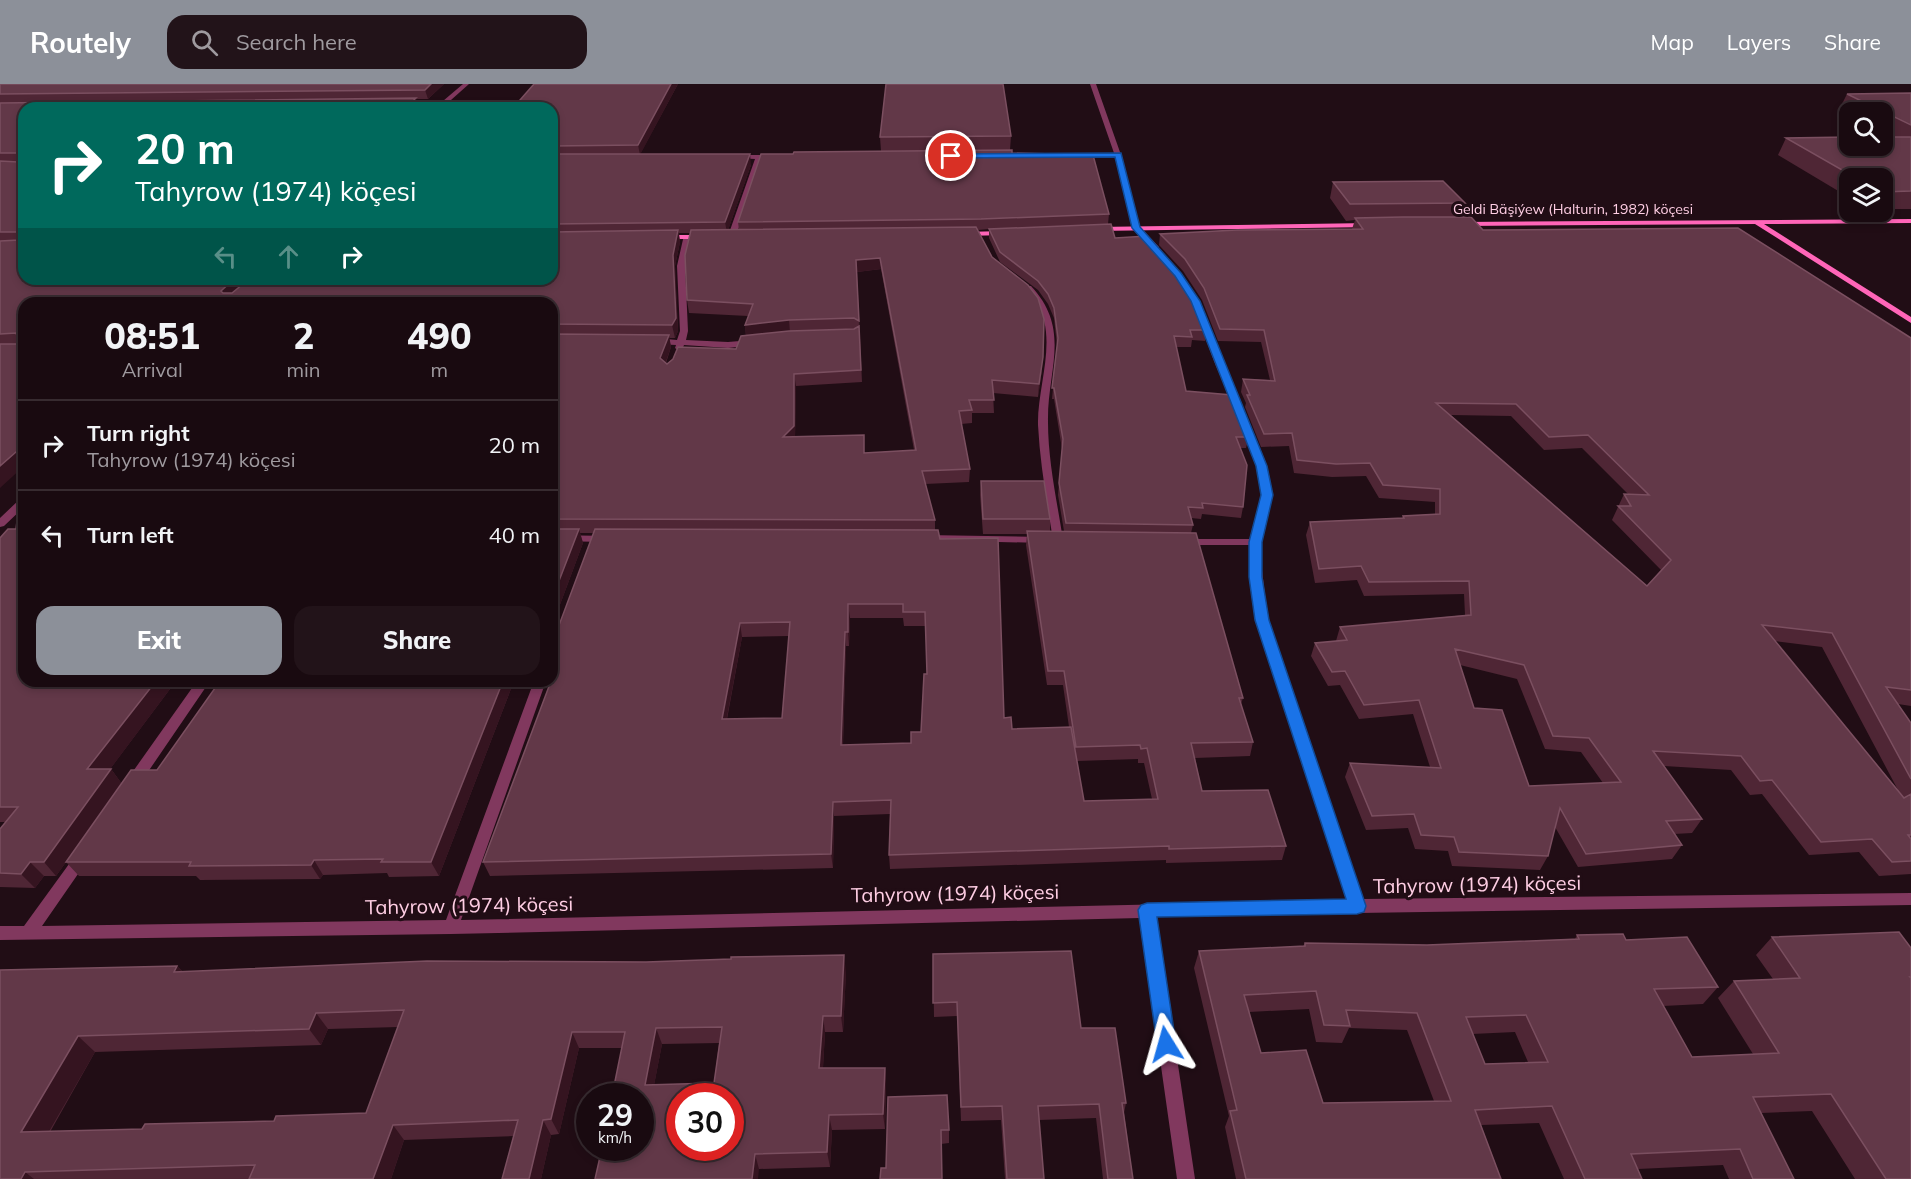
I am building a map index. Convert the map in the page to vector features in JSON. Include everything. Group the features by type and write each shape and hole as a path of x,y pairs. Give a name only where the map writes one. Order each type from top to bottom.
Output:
{"street":[{"path":"445,102 466,84"},
{"path":"1093,84 1118,155 1137,228 1164,259"},
{"path":"1058,155 1118,155"},
{"path":"725,157 783,157"},
{"path":"732,236 759,157"},
{"path":"1755,221 1911,321"},
{"name":"Geldi Bäşiýew (Halturin, 1982) köçesi","path":"1447,224 1911,221"},
{"path":"1089,230 1376,224"},
{"path":"957,234 982,237 1017,232"},
{"path":"721,237 744,236"},
{"path":"674,361 682,341 685,320 681,266 687,237"},
{"path":"653,238 710,237"},
{"path":"1178,274 1196,301 1261,466 1267,495 1256,542 1255,577 1262,620 1357,906"},
{"path":"917,538 1063,541 1043,422 1049,354 1048,323 1043,305 1034,293 1017,280"},
{"path":"648,341 728,345 759,342"},
{"path":"0,524 18,507"},
{"path":"558,539 590,544 615,539"},
{"path":"1174,542 1256,542"},
{"path":"123,797 200,687"},
{"path":"450,927 538,687"},
{"path":"29,932 90,845"},
{"name":"Tahyrow (1974) köçesi","path":"0,933 450,927 1357,906 1911,899"},
{"path":"1147,910 1186,1179"}],"building":[{"path":"0,84 431,84 425,90 0,94"},
{"path":"534,84 671,84 638,145 558,146 558,102 518,102"},
{"path":"886,84 1003,84 1011,136 880,137"},
{"path":"1911,93 1911,125 1893,116 1893,102 1864,102 1847,94"},
{"path":"416,98 412,102 83,102"},
{"path":"0,103 18,103 18,153 0,153"},
{"path":"1839,137 1839,156 1893,156 1893,137 1911,137 1911,191 1893,192 1893,168 1839,168 1786,138"},
{"path":"1012,150 1012,153 1093,155 1109,214 981,219 738,222 761,154"},
{"path":"558,154 750,154 725,222 558,224"},
{"path":"0,161 18,162 18,236 17,232 0,232"},
{"path":"1443,181 1465,203 1350,204 1333,182"},
{"path":"1471,217 1483,230 1738,228 1911,338 1911,690 1886,687 1911,723 1911,779 1832,633 1762,625 1904,798 1911,794 1911,835 1908,835 1911,839 1911,861 1892,862 1872,839 1821,842 1772,780 1760,781 1741,756 1653,751 1702,819 1666,821 1682,845 1586,854 1560,808 1548,856 1459,852 1454,837 1421,835 1414,814 1372,816 1350,763 1441,768 1419,700 1364,705 1345,671 1332,672 1315,643 1347,640 1340,627 1471,615 1469,581 1369,582 1361,566 1319,569 1310,522 1440,514 1440,489 1383,485 1370,463 1336,464 1297,460 1292,433 1264,434 1247,395 1250,395 1243,379 1275,381 1264,330 1220,329 1204,288 1185,259 1160,234 1237,230 1363,229 1355,218","holes":["1436,403 1516,404 1549,437 1588,435 1649,495 1624,494 1631,506 1618,506 1671,560 1647,586","1455,649 1524,665 1553,736 1589,738 1621,782 1529,786 1502,710 1474,708"]},
{"path":"1111,224 1115,238 1147,236 1175,267 1191,292 1207,330 1190,330 1192,337 1174,336 1186,391 1232,395 1249,437 1236,437 1247,465 1243,507 1202,503 1203,508 1188,507 1193,525 1066,523 1059,483 1063,439 1054,388 1052,388 1058,338 1054,308 1048,294 1038,281 1000,252 989,229"},
{"path":"976,227 992,257 1028,285 1038,298 1044,319 1043,357 1039,384 992,380 994,400 969,400 972,410 959,411 970,469 922,471 935,520 558,519 558,334 669,335 660,358 667,364 673,359 678,347 736,349 741,336 789,331 854,329 859,326 861,370 794,374 794,426 783,437 864,435 864,453 916,450 880,258 856,260 859,321 854,318 789,320 745,325 753,304 687,300 685,255 691,230"},
{"path":"678,230 673,255 676,318 672,325 558,324 558,297 18,297 18,339 16,333 0,334 0,241 18,240 18,285 228,285 221,291 232,293 242,285 558,285 558,232"},
{"path":"18,343 18,450 0,466 0,344"},
{"path":"981,481 1044,481 1050,519 983,519"},
{"path":"17,521 18,687 151,687 87,769 111,769 44,862 30,862 21,874 0,873 0,829 18,807 0,807 0,538 8,529 16,529"},
{"path":"558,529 579,529 558,583"},
{"path":"595,529 938,530 940,539 998,538 1004,718 1011,717 1012,729 1071,727 1084,801 1158,799 1147,748 1141,749 1140,745 1076,747 1064,671 1048,671 1027,531 1196,533 1243,698 1239,698 1253,742 1191,743 1202,791 1268,790 1286,846 1169,849 1169,846 889,855 891,800 833,802 831,854 483,862 549,687 558,687 558,628","holes":["848,604 903,604 903,612 925,612 927,674 924,674 921,732 911,732 911,743 841,745","790,622 782,718 722,719 740,623"]},
{"path":"216,687 501,687 431,862 381,862 383,859 314,860 311,865 189,866 191,862 66,862 131,770 157,770"},
{"path":"1899,932 1911,948 1911,1179 1886,1179 1831,1094 1753,1097 1794,1179 1753,1179 1740,1149 1631,1154 1642,1179 1585,1179 1552,1106 1475,1110 1501,1179 1246,1179 1230,1111 1237,1110 1199,951 1305,946 1305,943 1427,945 1579,939 1577,935 1623,934 1626,940 1687,937 1718,987 1654,989 1692,1057 1779,1053 1734,981 1800,978 1772,937","holes":["1316,991 1324,1025 1350,1026 1346,1010 1417,1013 1451,1101 1323,1103 1306,1050 1261,1053 1244,995","1526,1015 1548,1062 1485,1064 1466,1017"]},
{"path":"1071,951 1081,1028 1115,1028 1126,1103 1122,1103 1133,1179 1108,1179 1099,1104 1038,1106 1044,1179 1007,1179 1002,1106 961,1107 957,1002 933,1003 933,954"},
{"path":"844,955 841,1016 823,1016 819,1068 885,1068 883,1114 829,1115 827,1152 755,1154 752,1179 595,1179 599,1161 654,1161 654,1085 666,1084 666,1161 744,1161 744,1083 714,1083 722,1027 656,1028 645,1083 615,1083 625,1032 572,1032 551,1119 543,1120 529,1179 502,1179 518,1120 393,1125 373,1179 249,1179 255,1165 25,1172 21,1179 0,1179 0,970 177,966 174,972 427,961 646,962 731,959 731,957","holes":["404,1010 366,1113 276,1116 274,1121 145,1124 142,1129 21,1132 78,1036 309,1029 316,1013"]},
{"path":"947,1095 949,1130 941,1130 942,1179 880,1179 881,1168 886,1168 888,1097"}],"route":[{"path":"951,156 1118,155 1137,228 1178,274 1196,301 1261,466 1267,495 1256,542 1255,577 1262,620 1357,906 1147,910 1166,1044"}]}
